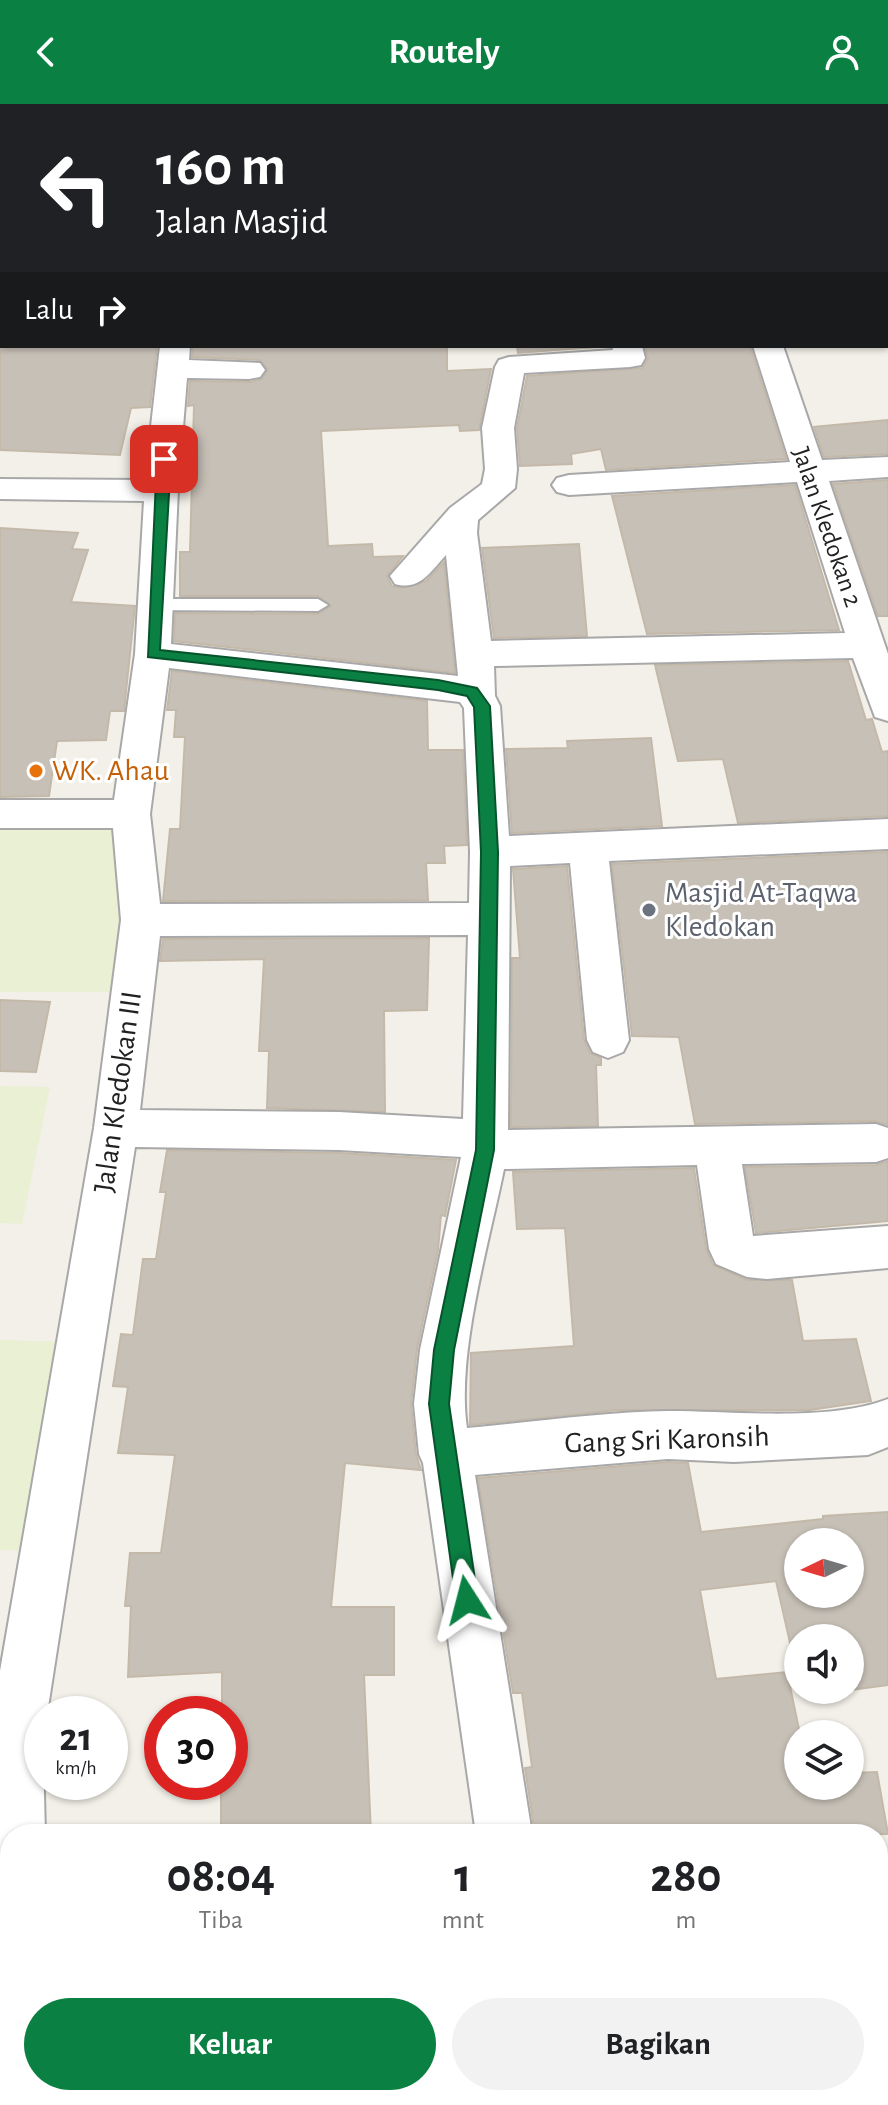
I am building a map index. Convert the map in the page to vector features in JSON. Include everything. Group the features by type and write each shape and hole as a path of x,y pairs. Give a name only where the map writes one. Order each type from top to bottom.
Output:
{"street":[{"path":"407,576 462,516 498,488 501,469 498,428 510,367 630,358 628,348"},
{"name":"Jalan Kledokan 2","path":"769,348 808,473 886,693"},
{"path":"174,357 249,370"},
{"name":"Jalan Kledokan III","path":"16,1824 8,1738 116,1128 141,920 131,814 153,654 161,489 174,357"},
{"path":"569,485 888,467"},
{"path":"0,489 161,489"},
{"path":"462,516 462,553 477,695 482,706 490,852 485,1145 444,1350 439,1404 444,1454 502,1824"},
{"path":"475,654 867,645"},
{"path":"153,654 438,685 477,695"},
{"path":"0,814 131,814"},
{"path":"490,852 888,834"},
{"path":"588,848 608,1040"},
{"path":"141,920 490,919"},
{"path":"116,1128 339,1131 485,1145 876,1143"},
{"path":"717,1146 732,1249 747,1256 767,1258 888,1247"},
{"name":"Gang Sri Karonsih","path":"444,1454 668,1435 734,1438 868,1431 888,1422"}],"lane":[{"path":"155,605 318,605"}],"green space":[{"path":"0,828 142,828 120,992 0,992"},
{"path":"0,1086 50,1087 22,1224 0,1223"},
{"path":"0,1340 76,1342 41,1551 0,1550"}],"building":[{"path":"0,348 157,348 150,407 131,408 120,455 0,450"},
{"path":"193,348 447,348 447,371 491,369 479,430 460,431 459,425 321,431 328,546 372,544 373,557 403,556 387,576 392,586 403,588 426,581 444,562 455,673 174,641 175,613 318,614 331,606 318,596 180,596 180,552 190,552 194,405 188,406 190,381 250,382 262,379 268,370 260,360 192,357"},
{"path":"517,348 583,348 518,353"},
{"path":"645,348 751,348 786,459 606,470 601,449 571,454 572,464 520,466 517,428 527,376 642,368 648,359"},
{"path":"888,420 888,454 824,457 814,427"},
{"path":"888,480 888,616 878,616 833,484"},
{"path":"795,485 839,630 647,634 612,496"},
{"path":"0,528 78,533 72,549 88,550 71,602 135,606 124,711 110,711 106,740 57,741 49,796 0,797"},
{"path":"579,544 587,636 494,638 482,548"},
{"path":"848,661 866,720 872,719 882,752 888,751 888,816 738,823 723,759 678,761 655,665"},
{"path":"172,671 427,701 428,750 463,750 467,845 444,846 445,863 426,863 428,900 163,901 170,829 180,829 185,737 174,737 176,710 167,710"},
{"path":"651,738 662,826 512,833 506,749 568,748 567,741"},
{"path":"888,852 888,1125 876,1121 695,1124 679,1037 632,1036 612,864"},
{"path":"567,866 584,1040 590,1053 601,1058 601,1065 596,1065 598,1126 511,1127 512,958 520,958 513,869"},
{"path":"429,938 427,1010 384,1011 385,1112 267,1108 269,1051 259,1051 264,959 160,961 163,939"},
{"path":"0,1000 50,1002 36,1072 0,1071"},
{"path":"167,1150 339,1153 456,1160 445,1216 441,1215 438,1250 417,1349 411,1404 416,1454 421,1470 345,1463 331,1607 394,1607 394,1675 364,1675 371,1824 221,1824 221,1800 248,1800 248,1696 222,1696 222,1672 128,1677 131,1606 125,1606 130,1553 161,1553 175,1455 118,1453 128,1387 113,1386 121,1334 133,1335 143,1259 156,1259 166,1192 160,1192"},
{"path":"888,1161 888,1221 756,1233 745,1167 876,1165"},
{"path":"694,1168 706,1249 713,1265 747,1280 792,1280 803,1341 856,1339 871,1401 810,1410 618,1410 470,1425 471,1353 574,1346 565,1228 517,1229 513,1172"},
{"path":"668,1462 688,1463 701,1532 823,1519 823,1516 888,1512 888,1685 864,1688 864,1624 786,1624 776,1581 700,1590 716,1679 784,1672 784,1704 794,1704 797,1720 784,1720 784,1800 864,1800 864,1772 877,1772 886,1824 533,1824 525,1768 532,1767 522,1693 513,1693 478,1478"}],"place":[{"name":"WK. Ahau","path":"36,771"},
{"name":"Masjid At-Taqwa Kledokan","path":"649,910"}],"route":[{"path":"164,459 153,654 438,685 472,692 480,699 482,706 490,852 485,1150 444,1350 439,1404 467,1600"}]}
